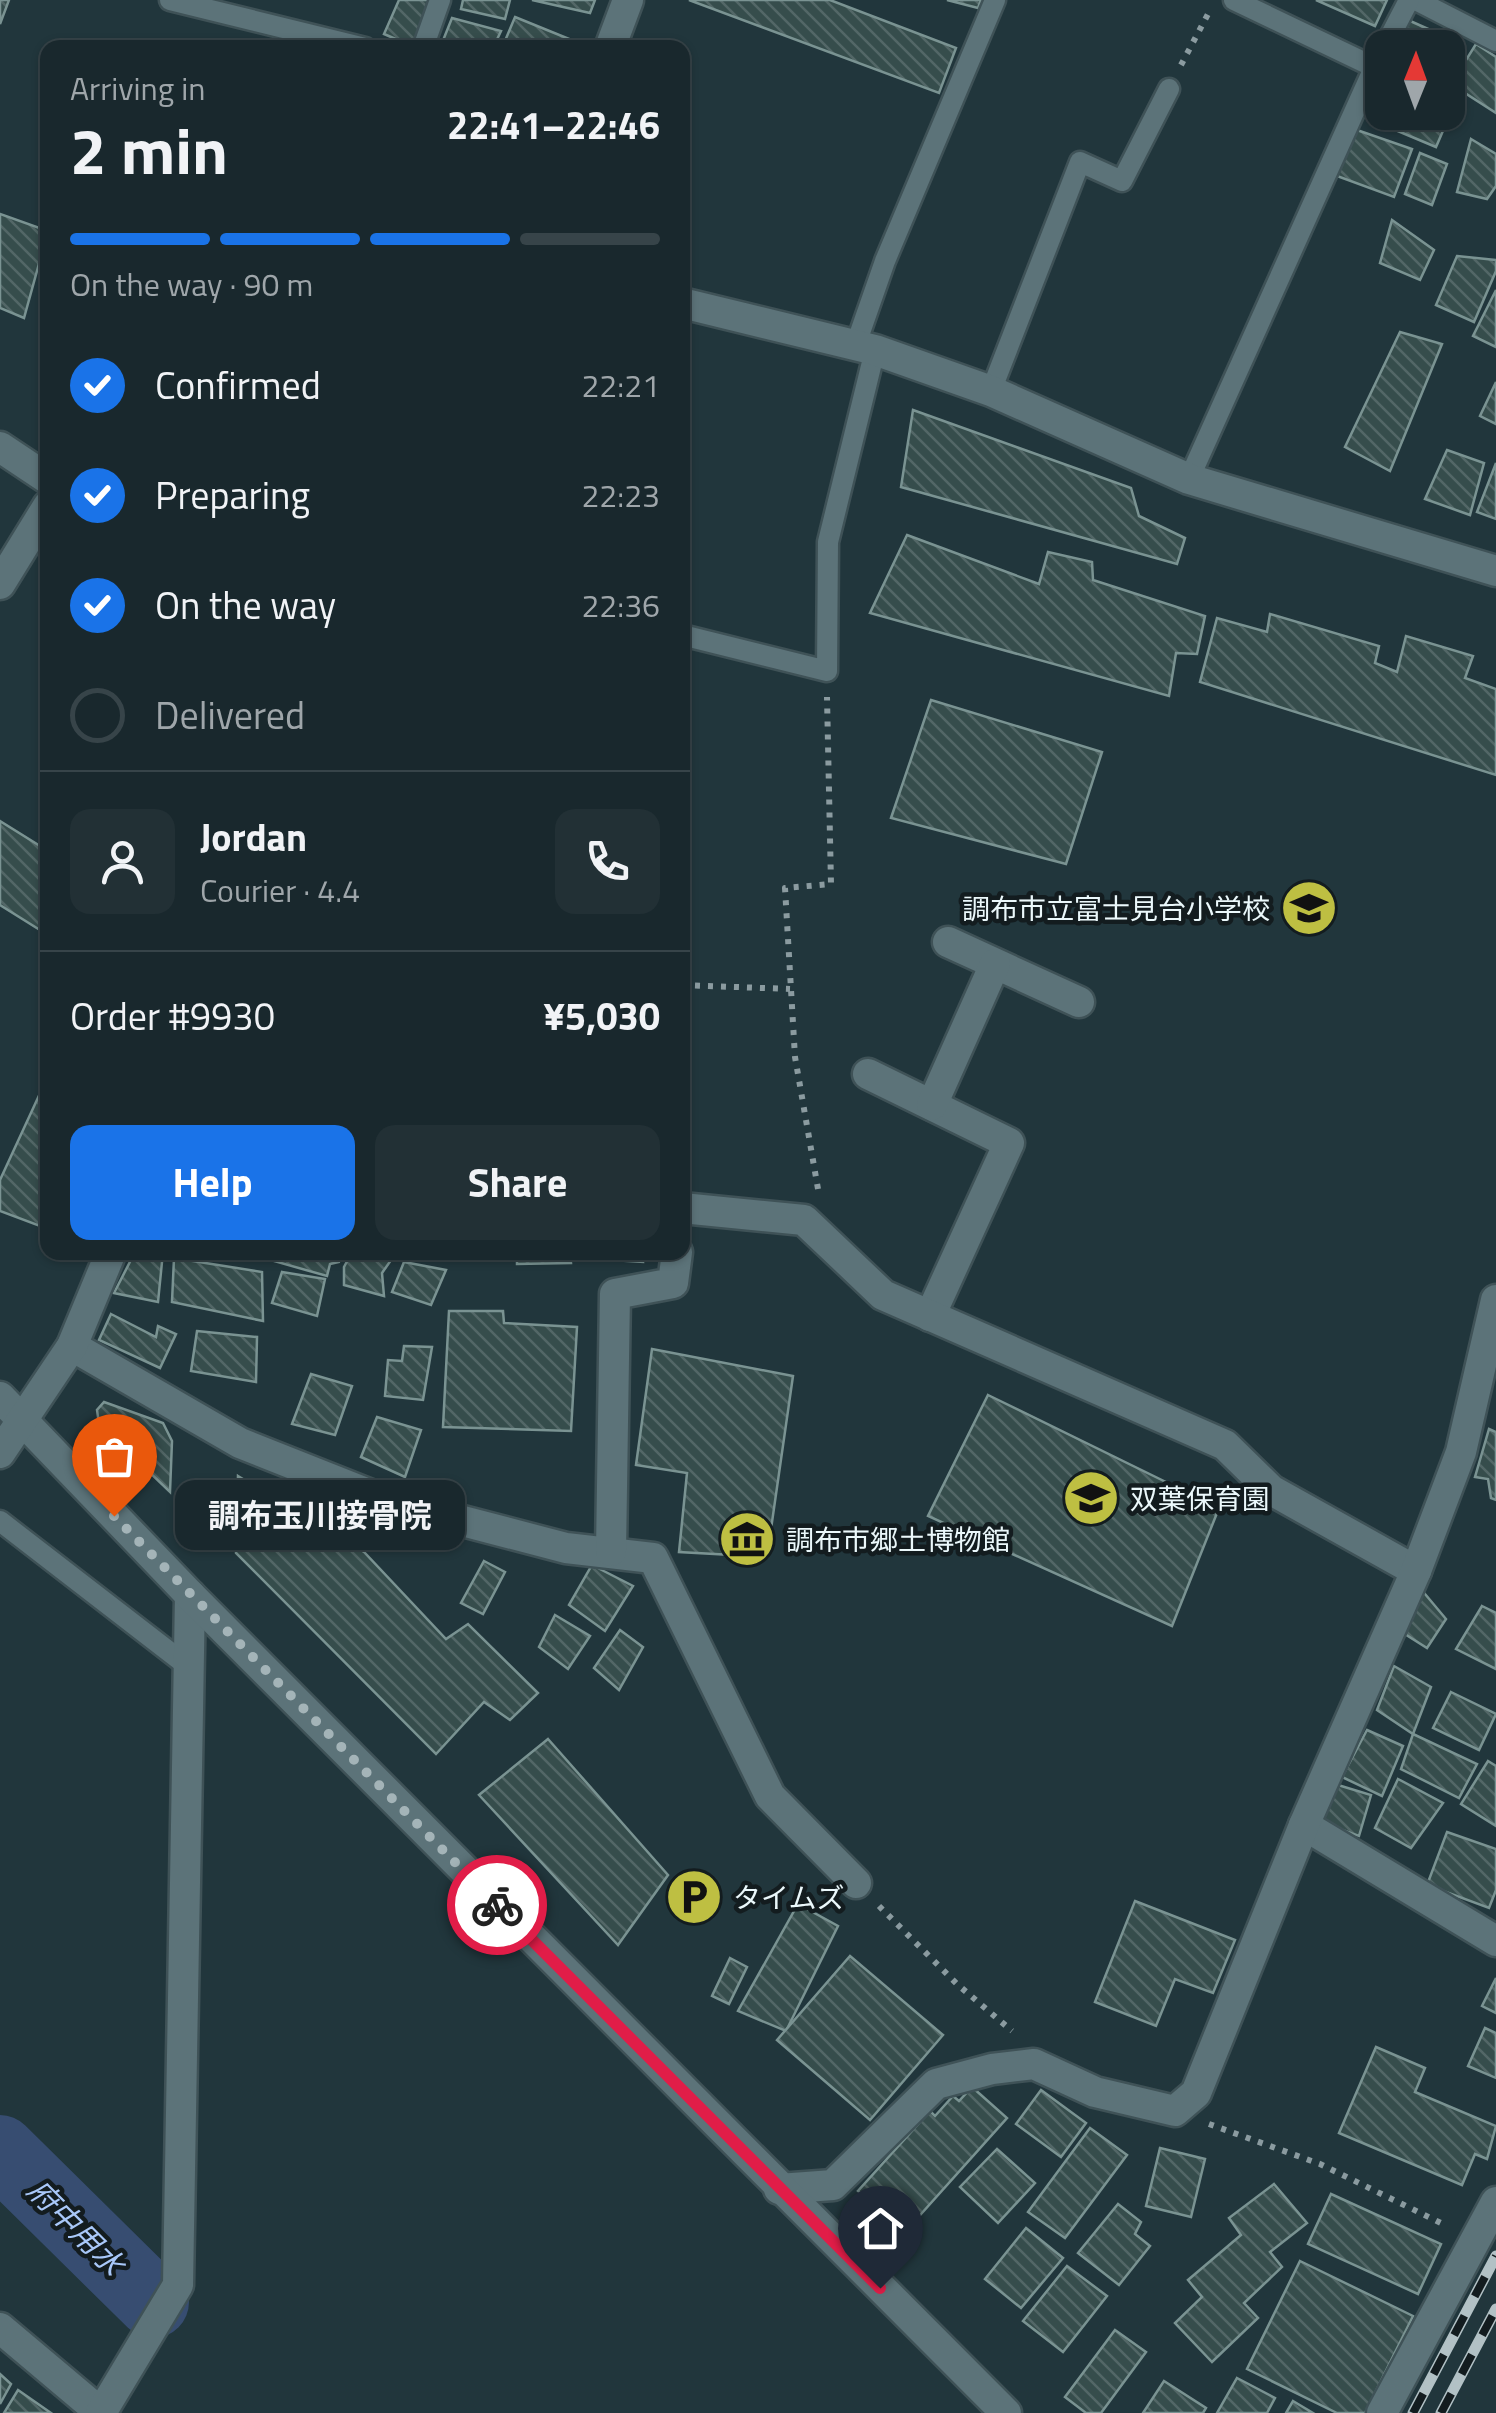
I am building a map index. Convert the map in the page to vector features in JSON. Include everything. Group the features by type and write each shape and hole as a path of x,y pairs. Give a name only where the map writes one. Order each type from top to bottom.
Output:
{"street":[{"path":"613,40 628,0"},
{"path":"690,304 866,347 990,390 1189,479 1496,572"},
{"path":"0,447 40,474"},
{"path":"0,584 40,519"},
{"path":"948,942 1079,1002"},
{"path":"932,1105 995,964"},
{"path":"868,1074 1010,1143 930,1316"},
{"path":"690,1209 804,1220 883,1294 1225,1445 1271,1490 1416,1571"},
{"path":"0,1452 24,1423 72,1346 108,1260"},
{"path":"611,1551 614,1294 674,1283 676,1260"},
{"path":"779,2189 833,2185 936,2084 1034,2064 1094,2092 1174,2111 1196,2093 1304,1825 1416,1571 1461,1452 1496,1300"},
{"path":"72,1346 240,1443 386,1501 566,1548 654,1558 770,1796 856,1883"},
{"path":"0,1397 190,1596 1006,2413"},
{"path":"0,2328 101,2413 178,2286 190,1596"},
{"path":"1304,1825 1496,1941"},
{"path":"1382,2413 1473,2238 1496,2202"}],"lane":[{"path":"170,0 333,40"},
{"path":"426,40 440,0"},
{"path":"690,637 827,670 828,542 885,261 994,0"},
{"path":"1234,0 1365,49"},
{"path":"1395,30 1412,0 1496,40"},
{"path":"1189,479 1365,88"},
{"path":"990,390 1080,162 1122,181 1168,90"},
{"path":"0,1521 188,1667"}],"path":[{"path":"1168,90 1216,0"},
{"path":"820,1235 823,1216 795,1058 785,888 831,884 827,670"},
{"path":"690,986 790,990"},
{"path":"856,1883 957,1984 1027,2043 1034,2064"},
{"path":"1174,2111 1320,2164 1473,2238"}],"building":[{"path":"0,0 9,0 0,24"},
{"path":"399,0 431,0 414,40 398,40 384,34"},
{"path":"463,0 510,0 505,19 461,9"},
{"path":"532,0 595,0 590,13"},
{"path":"689,0 830,0 956,48 939,93"},
{"path":"947,0 981,0 978,8"},
{"path":"1316,0 1387,0 1375,26"},
{"path":"515,17 572,40 505,40"},
{"path":"452,18 501,31 497,40 443,40"},
{"path":"1408,20 1430,30 1402,30"},
{"path":"1476,44 1496,57 1496,113 1465,93 1465,62"},
{"path":"1354,129 1412,149 1394,197 1337,176"},
{"path":"1395,130 1443,130 1436,147"},
{"path":"1471,139 1496,154 1496,186 1487,199 1457,192"},
{"path":"1420,153 1447,164 1432,205 1405,194"},
{"path":"0,214 40,228 40,260 24,318 0,308"},
{"path":"1392,220 1434,250 1420,280 1380,263"},
{"path":"1457,256 1496,260 1496,271 1474,322 1436,305"},
{"path":"1496,290 1496,347 1473,336"},
{"path":"1400,332 1442,344 1390,471 1345,447"},
{"path":"1496,382 1496,424 1480,416"},
{"path":"913,410 1131,488 1139,516 1185,538 1177,564 901,487"},
{"path":"1447,450 1484,463 1470,515 1425,499"},
{"path":"1496,463 1496,519 1477,512"},
{"path":"907,535 1039,584 1048,552 1092,562 1093,580 1205,616 1197,654 1176,653 1169,696 870,613"},
{"path":"1270,614 1379,646 1375,663 1397,672 1406,636 1473,656 1465,678 1496,689 1496,775 1200,682 1217,618 1267,632"},
{"path":"931,700 1102,752 1066,864 891,818"},
{"path":"0,821 40,846 40,930 0,905"},
{"path":"40,1093 40,1226 0,1211 0,1180"},
{"path":"131,1260 162,1260 158,1302 114,1293"},
{"path":"174,1260 262,1272 263,1321 172,1302"},
{"path":"340,1260 330,1264 327,1276 274,1261"},
{"path":"348,1260 391,1260 382,1273 384,1296 344,1285"},
{"path":"517,1260 571,1263 517,1264"},
{"path":"404,1262 446,1270 431,1305 392,1292"},
{"path":"282,1272 325,1279 317,1316 272,1303"},
{"path":"449,1311 503,1311 504,1323 577,1327 571,1431 443,1427"},
{"path":"111,1314 156,1337 158,1326 176,1334 160,1368 99,1340"},
{"path":"197,1331 257,1337 256,1382 191,1371"},
{"path":"404,1346 432,1347 423,1400 385,1396 388,1360 402,1361"},
{"path":"652,1349 793,1376 767,1557 679,1552 687,1473 636,1465"},
{"path":"311,1374 352,1386 335,1435 292,1424"},
{"path":"988,1395 1219,1508 1172,1626 928,1516"},
{"path":"104,1402 163,1423 172,1441 170,1492 99,1424 97,1410"},
{"path":"377,1417 421,1430 405,1477 361,1457"},
{"path":"1489,1429 1496,1432 1496,1500 1491,1498 1488,1479 1475,1477"},
{"path":"238,1476 364,1552 446,1639 468,1624 538,1693 510,1720 484,1702 436,1754 236,1553"},
{"path":"484,1561 505,1572 483,1614 461,1603"},
{"path":"592,1565 633,1586 605,1631 569,1605"},
{"path":"1420,1588 1446,1619 1427,1648 1397,1629"},
{"path":"1482,1606 1496,1613 1496,1669 1456,1649"},
{"path":"555,1615 590,1636 568,1669 539,1647"},
{"path":"620,1630 643,1647 619,1690 594,1668"},
{"path":"1394,1666 1431,1687 1413,1734 1377,1710"},
{"path":"1451,1692 1496,1714 1479,1750 1433,1728"},
{"path":"1367,1730 1403,1746 1382,1796 1342,1777"},
{"path":"1413,1734 1477,1764 1459,1798 1401,1769"},
{"path":"548,1739 668,1875 618,1945 479,1795"},
{"path":"1488,1761 1496,1766 1496,1826 1461,1804"},
{"path":"1398,1779 1443,1803 1411,1848 1375,1828"},
{"path":"1338,1785 1371,1795 1359,1836 1320,1822"},
{"path":"1447,1832 1496,1849 1496,1890 1489,1908 1427,1885"},
{"path":"1135,1901 1235,1940 1213,1993 1175,1979 1156,2026 1095,2002"},
{"path":"798,1904 838,1926 786,2031 738,2011"},
{"path":"850,1956 943,2035 870,2120 777,2040"},
{"path":"730,1958 747,1967 729,2004 712,1996"},
{"path":"1496,1978 1496,2013 1482,2006"},
{"path":"1485,2028 1496,2033 1496,2078 1468,2066"},
{"path":"1376,2047 1425,2068 1415,2092 1496,2126 1487,2159 1475,2154 1462,2185 1339,2133"},
{"path":"972,2087 1007,2118 904,2233 858,2191 930,2111 935,2116 953,2096 959,2101"},
{"path":"1041,2090 1086,2123 1061,2157 1016,2124"},
{"path":"1090,2128 1127,2155 1065,2238 1028,2212"},
{"path":"1160,2148 1205,2159 1191,2217 1146,2206"},
{"path":"997,2149 1035,2183 998,2223 960,2187"},
{"path":"1274,2184 1307,2223 1270,2252 1282,2267 1244,2303 1258,2318 1212,2362 1175,2323 1202,2297 1188,2280 1241,2235 1229,2218"},
{"path":"1331,2194 1441,2244 1418,2294 1308,2244"},
{"path":"1118,2204 1141,2222 1135,2234 1150,2246 1119,2285 1078,2253"},
{"path":"1026,2228 1063,2258 1021,2308 985,2279"},
{"path":"1300,2261 1413,2316 1365,2413 1337,2413 1247,2369"},
{"path":"1067,2266 1107,2296 1063,2352 1023,2321"},
{"path":"1115,2330 1146,2352 1101,2413 1086,2413 1065,2397"},
{"path":"0,2374 11,2384 0,2404"},
{"path":"1237,2378 1275,2398 1267,2413 1217,2413"},
{"path":"1164,2381 1206,2408 1203,2413 1143,2413"},
{"path":"18,2390 51,2413 4,2413"},
{"path":"1293,2401 1313,2413 1286,2413"}],"waterway":[{"name":"府中用水","path":"0,2151 153,2302"}],"railway":[{"path":"1413,2413 1496,2256"},
{"path":"1441,2413 1496,2309"}],"way so far":[{"path":"114,1516 497,1905"}],"place":[{"name":"調布市立富士見台小学校","path":"1309,908"},
{"name":"双葉保育園","path":"1091,1498"},
{"name":"調布玉川接骨院","path":"114,1516"},
{"name":"調布市郷土博物館","path":"747,1539"},
{"name":"タイムズ","path":"694,1897"}],"route":[{"path":"497,1905 880,2288"}]}
